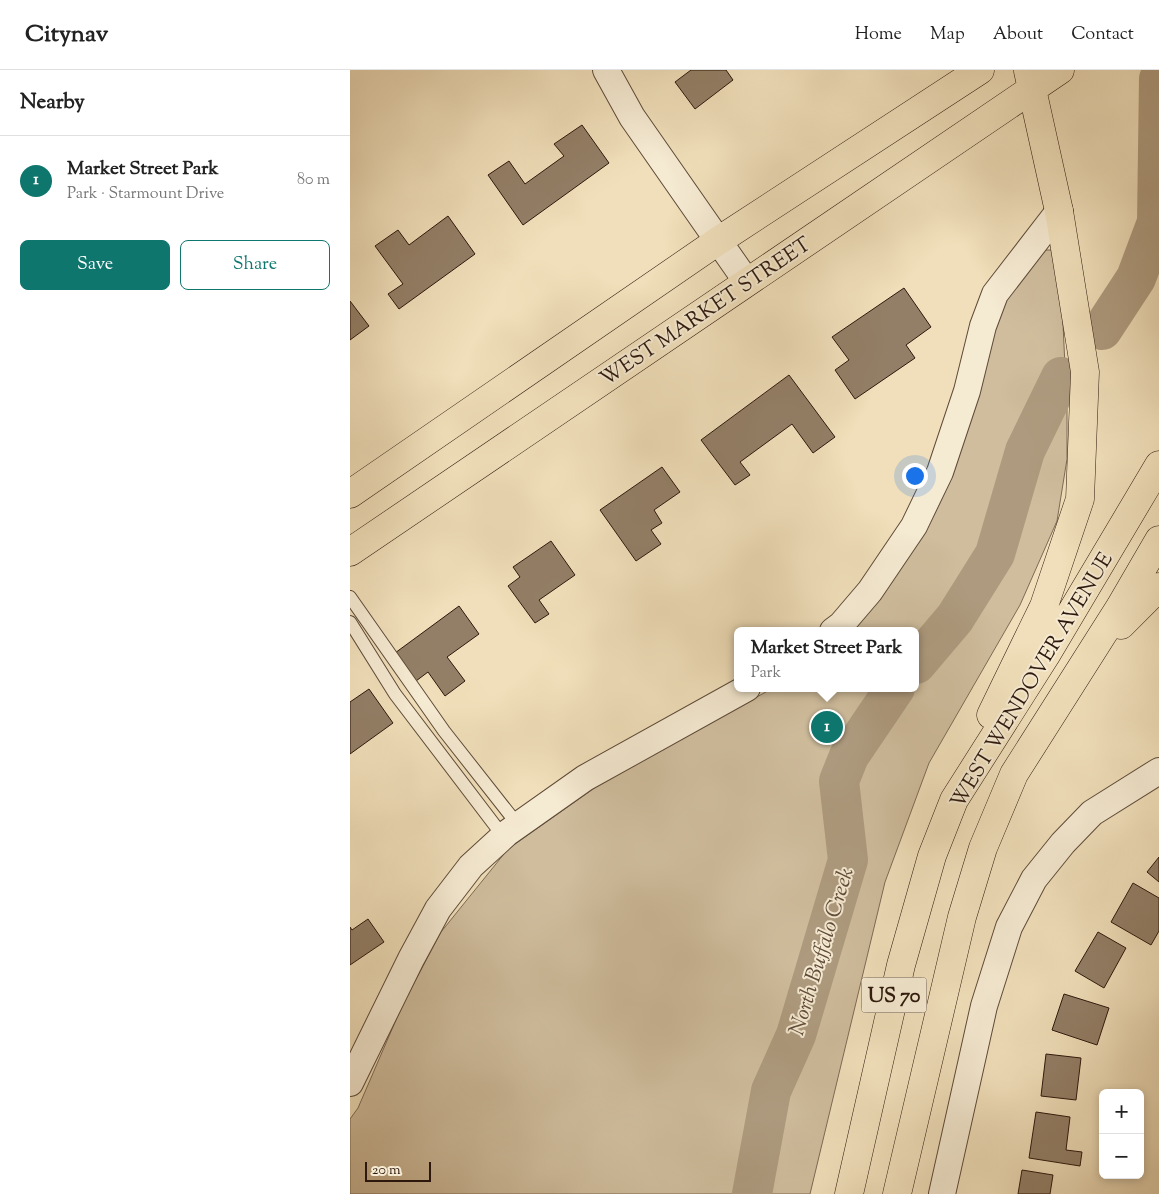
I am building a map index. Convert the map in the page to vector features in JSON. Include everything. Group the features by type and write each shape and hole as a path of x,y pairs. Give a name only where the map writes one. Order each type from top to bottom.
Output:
{"main road":[{"path":"350,494 718,242 980,70"},
{"name":"WEST MARKET STREET","path":"350,552 747,282 1030,79 1060,70"},
{"path":"954,800 988,720 1044,606 1080,499 1085,372 1059,211 1030,79"},
{"name":"WEST WENDOVER AVENUE","path":"849,1194 901,965 932,856 954,800 1046,655 1159,465"},
{"name":"WEST WENDOVER AVENUE","path":"897,1194 962,916 983,848 1014,774 1120,607 1159,540"},
{"path":"1086,659 1159,587"}],"street":[{"path":"606,70 632,117 747,282"},
{"path":"838,627 870,591 914,526 940,472 967,391 983,326 995,294 1059,211"},
{"path":"350,1083 411,959 438,909 470,866 511,830 585,778 741,692"},
{"path":"942,1194 984,1006 1009,927 1034,879 1063,843 1092,813 1159,771"}],"lane":[{"path":"350,597 511,830"},
{"path":"350,622 395,694 511,830"}],"shaded area":[{"path":"1045,250 1055,250 1060,259 1067,410 1067,459 1057,521 1020,605 929,763 885,882 810,1194 350,1194 350,1119 358,1108 402,1006 441,932 508,849 600,784 766,692 919,692 919,627 851,627 873,605 997,326 1008,296"}],"building":[{"path":"691,70 726,70 733,80 695,109 675,82"},
{"path":"582,125 609,163 523,225 488,175 509,161 525,184 564,156 554,144"},
{"path":"448,216 475,254 399,309 388,294 403,284 375,246 398,230 409,245"},
{"path":"904,288 931,327 906,345 915,358 855,399 835,370 849,360 832,337"},
{"path":"350,301 369,326 350,340"},
{"path":"789,375 835,437 813,453 792,424 740,462 750,475 735,485 701,440"},
{"path":"662,467 680,492 654,510 662,523 651,530 661,544 636,561 600,510"},
{"path":"551,541 575,575 539,600 549,614 535,623 508,586 520,577 513,567"},
{"path":"459,606 479,634 447,657 465,681 445,696 428,672 416,681 395,653"},
{"path":"369,689 393,723 350,754 350,702"},
{"path":"1159,857 1159,882 1147,872"},
{"path":"1133,883 1159,898 1159,931 1151,945 1111,922"},
{"path":"368,919 384,942 350,965 350,927 352,930"},
{"path":"1098,932 1126,948 1104,988 1075,971"},
{"path":"1064,994 1109,1008 1097,1045 1052,1030"},
{"path":"1046,1054 1081,1058 1076,1100 1041,1096"},
{"path":"1036,1112 1070,1117 1066,1150 1082,1152 1080,1166 1029,1158"},
{"path":"1022,1170 1053,1175 1050,1194 1018,1194"}],"waterway":[{"name":"North Buffalo Creek","path":"1102,330 1136,278 1157,222 1159,79"},
{"name":"North Buffalo Creek","path":"919,660 955,618 995,554 1025,451 1061,377"},
{"name":"North Buffalo Creek","path":"752,1194 771,1091 796,1035 848,860 839,781 849,756 892,692"}],"place":[{"name":"Market Street Park","path":"827,727"}]}
